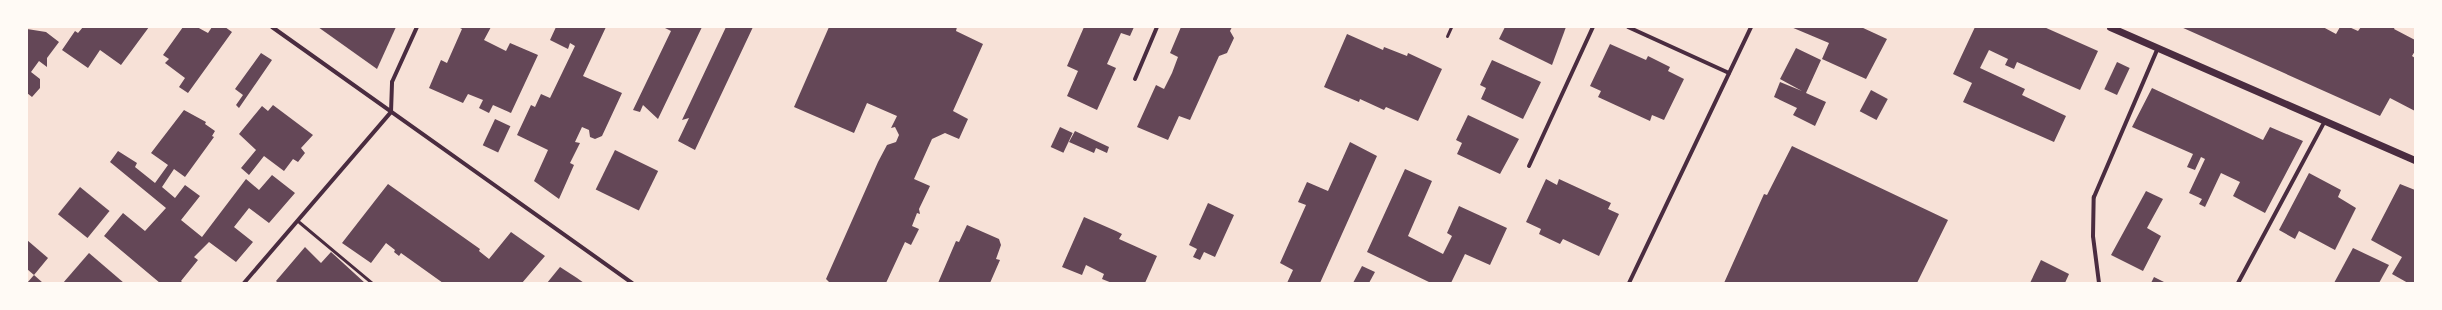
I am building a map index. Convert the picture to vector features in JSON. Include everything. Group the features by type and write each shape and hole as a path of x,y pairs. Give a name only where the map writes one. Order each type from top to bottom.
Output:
{"street":[{"path":"272,27 632,283"},
{"path":"244,283 299,222 391,112 392,82 417,27"},
{"path":"1135,79 1158,27"},
{"path":"1529,166 1593,27"},
{"path":"1628,27 1729,73"},
{"path":"1629,283 1751,27"},
{"path":"2110,27 2415,160"},
{"path":"2099,283 2093,236 2094,197 2158,48"},
{"path":"2238,283 2325,121"}],"lane":[{"path":"1447,36 1451,27"},
{"path":"299,222 372,283"}],"building":[{"path":"83,27 149,27 121,65 100,50 88,68 62,50 75,31 78,33"},
{"path":"183,27 197,27 208,33 212,27 225,27 232,32 188,93 179,87 185,78 165,63 169,59 163,55"},
{"path":"318,27 396,27 377,69"},
{"path":"458,27 491,27 484,40 506,51 510,43 538,55 511,113 493,105 489,113 479,108 483,100 468,94 463,103 429,88 441,60 447,63 462,29"},
{"path":"556,27 606,27 583,76 622,93 602,136 595,139 590,137 589,130 582,127 575,142 580,143 570,163 574,165 559,199 534,181 548,150 517,135 531,105 535,107 541,94 550,98 575,46 570,43 568,49 550,40"},
{"path":"663,27 702,27 658,119 643,105 640,112 633,110 671,31"},
{"path":"726,27 753,27 695,150 678,141 689,118 682,120"},
{"path":"829,27 957,27 956,31 983,44 953,111 968,119 959,139 945,133 932,139 914,179 930,186 919,209 920,214 917,213 912,226 919,229 911,245 905,242 886,283 830,283 826,279 878,162 887,145 896,142 899,135 895,127 891,128 897,116 867,103 854,133 794,107"},
{"path":"1084,27 1134,27 1130,36 1121,33 1107,64 1116,68 1097,110 1067,96 1078,71 1067,66"},
{"path":"1181,27 1232,27 1230,31 1234,38 1227,53 1219,56 1190,120 1179,116 1168,140 1137,127 1156,85 1164,89 1172,73 1178,57 1170,53"},
{"path":"1505,27 1566,27 1552,65 1499,39"},
{"path":"1791,27 1861,27 1887,39 1866,79 1822,59 1829,43"},
{"path":"1975,27 2044,27 2098,51 2080,90 2017,62 2014,69 2005,65 2008,59 1989,50 1980,68 2025,89 2022,95 2066,116 2054,142 1963,102 1972,83 1953,74"},
{"path":"2181,27 2323,27 2336,34 2340,27 2349,27 2358,31 2361,27 2395,27 2394,29 2415,40 2415,51 2412,56 2415,58 2415,111 2390,98 2380,116"},
{"path":"27,29 46,32 59,42 47,58 47,67 39,61 31,72 40,79 40,88 32,97 27,93"},
{"path":"1347,34 1383,50 1384,47 1407,56 1408,53 1442,69 1418,121 1386,107 1384,110 1360,99 1359,102 1324,87"},
{"path":"1610,44 1646,60 1648,56 1670,67 1668,71 1684,79 1664,120 1652,115 1650,121 1598,97 1601,91 1590,86"},
{"path":"1796,48 1821,60 1806,93 1826,102 1815,126 1793,115 1797,108 1774,97 1780,82 1802,91 1780,79"},
{"path":"261,53 272,60 239,108 236,105 243,95 235,89"},
{"path":"1492,60 1541,82 1523,119 1481,99 1486,88 1480,85"},
{"path":"2117,62 2130,68 2117,95 2104,89"},
{"path":"2152,88 2263,140 2270,127 2303,141 2265,213 2233,196 2240,182 2221,173 2205,207 2199,204 2202,199 2189,193 2205,159 2201,157 2195,170 2187,167 2193,154 2132,127"},
{"path":"1871,90 1888,99 1877,120 1860,111"},
{"path":"273,105 313,135 301,148 305,153 298,162 293,159 284,171 264,156 249,175 241,168 256,150 239,134 262,106 268,111"},
{"path":"184,110 206,122 205,124 215,131 212,136 214,137 185,177 174,169 162,187 175,198 185,185 200,196 181,220 202,237 246,179 259,190 272,175 295,193 269,223 249,208 234,227 253,242 236,262 209,242 194,257 198,260 181,281 183,283 160,283 104,236 123,213 145,231 166,208 110,162 118,151 137,163 135,167 155,183 168,165 151,153"},
{"path":"1468,115 1519,139 1500,174 1457,154 1462,143 1456,140"},
{"path":"495,119 510,126 498,152 483,145"},
{"path":"1060,127 1073,133 1063,153 1051,147"},
{"path":"1075,131 1109,147 1107,153 1096,148 1094,153 1069,142"},
{"path":"1350,142 1377,156 1320,283 1287,283 1293,270 1280,263 1306,205 1298,202 1307,182 1328,191"},
{"path":"1792,146 1948,220 1917,283 1724,283 1764,194 1767,195"},
{"path":"615,150 658,171 639,211 596,190"},
{"path":"1405,169 1432,181 1408,236 1443,254 1452,236 1447,233 1459,206 1507,228 1490,265 1465,254 1451,283 1431,283 1367,252"},
{"path":"2309,173 2341,190 2338,197 2356,208 2335,250 2299,231 2295,239 2279,230"},
{"path":"1546,179 1557,185 1559,179 1611,203 1608,209 1619,214 1599,256 1563,239 1560,244 1539,234 1541,229 1526,222"},
{"path":"388,184 480,249 479,251 489,259 511,232 545,256 522,283 443,283 401,253 399,256 394,252 395,250 386,243 371,263 342,243"},
{"path":"2400,184 2415,190 2415,283 2408,283 2392,274 2402,257 2371,240"},
{"path":"80,187 110,211 88,238 58,214"},
{"path":"2146,191 2163,199 2147,228 2161,236 2143,271 2111,255"},
{"path":"1208,203 1234,215 1215,257 1204,252 1200,260 1193,257 1197,249 1189,245"},
{"path":"1084,217 1122,234 1119,239 1157,256 1145,283 1112,283 1102,279 1104,274 1086,265 1082,275 1062,267"},
{"path":"967,225 999,239 1001,245 996,259 1000,260 990,283 938,283 956,241 959,242"},
{"path":"27,240 48,258 34,275 27,269"},
{"path":"305,247 321,263 331,252 365,283 278,283 276,281"},
{"path":"2353,248 2389,265 2379,283 2334,283"},
{"path":"89,253 124,283 63,283"},
{"path":"2041,260 2069,274 2065,283 2030,283"},
{"path":"1362,266 1375,272 1369,283 1353,283"},
{"path":"560,267 577,278 584,283 547,283"},
{"path":"34,275 43,283 27,283"},
{"path":"2154,277 2166,283 2151,283"}]}
